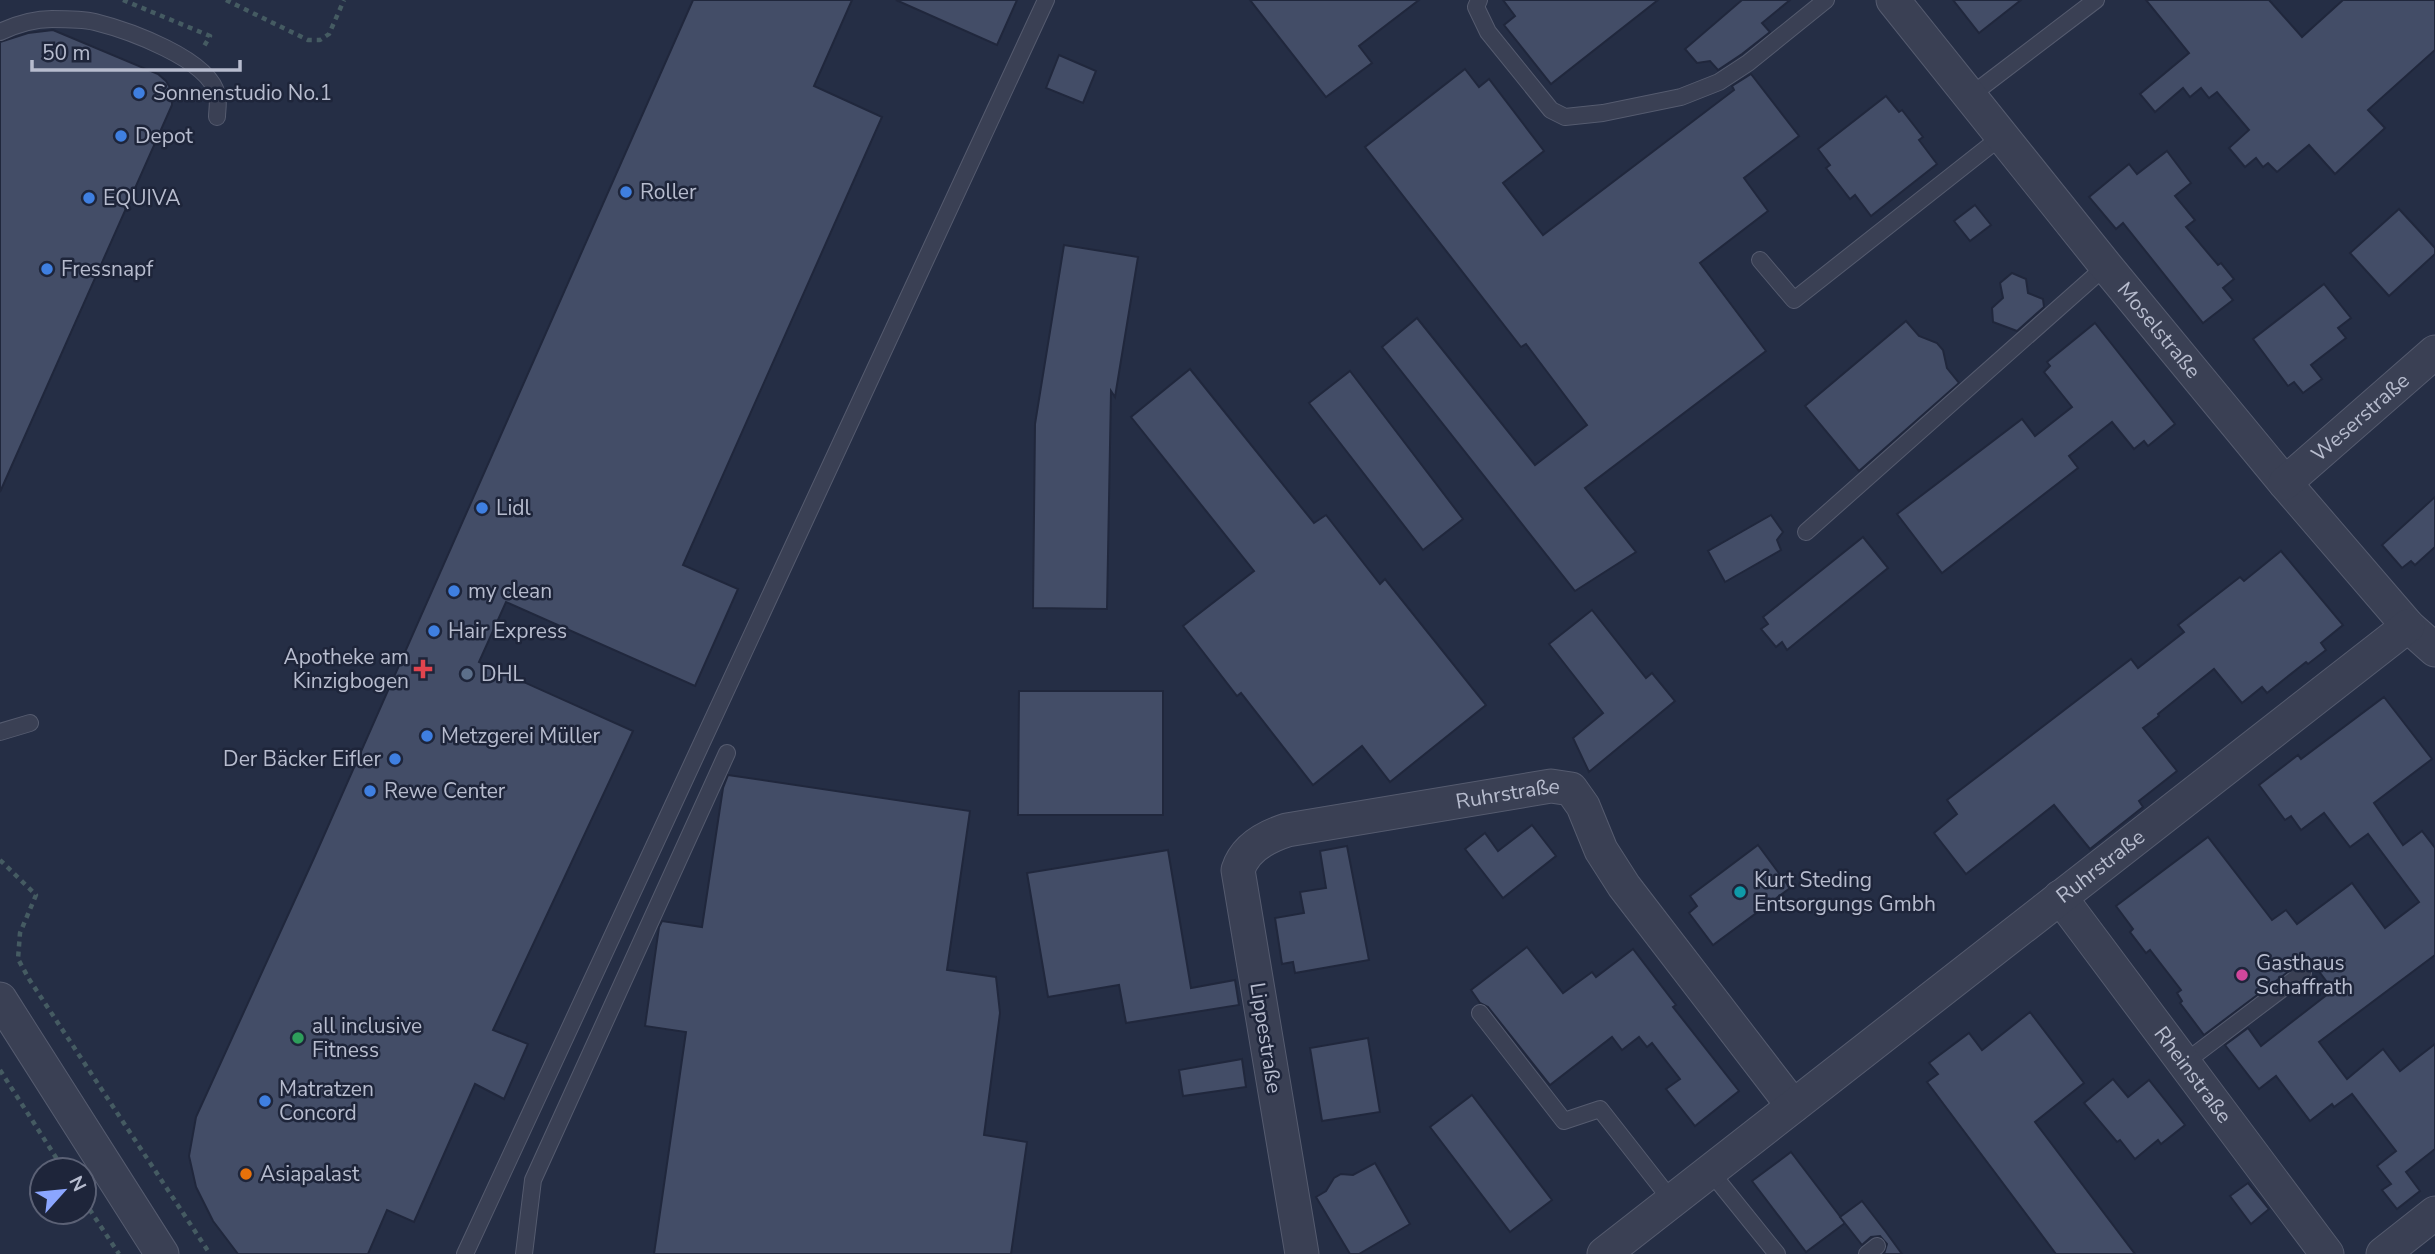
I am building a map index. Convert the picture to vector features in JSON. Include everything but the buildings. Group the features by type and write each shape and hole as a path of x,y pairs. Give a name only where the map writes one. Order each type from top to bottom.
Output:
{"street":[{"name":"Moselstraße","path":"1894,0 2106,266 2286,483 2408,626 2435,650"},
{"name":"Weserstraße","path":"2286,483 2435,352"},
{"name":"Ruhrstraße","path":"1604,1254 2408,626"},
{"name":"Ruhrstraße","path":"1269,836 1287,830 1551,786 1571,789 1583,806 1601,850 1624,886 1793,1106"},
{"name":"Lippestraße","path":"1269,836 1242,857 1238,870 1301,1254"},
{"name":"Rheinstraße","path":"2060,897 2327,1254"},
{"path":"0,999 162,1254"},
{"path":"2383,1254 2435,1213"}],"lane":[{"path":"465,1254 1046,0"},
{"path":"1479,0 1476,7 1489,33 1551,110 1565,117 1603,113 1681,97 1719,82 1748,63 1826,0"},
{"path":"1970,96 2096,0"},
{"path":"0,32 21,22 52,19 93,22 131,33 184,57 205,76 218,94 217,117"},
{"path":"1760,260 1794,300 2002,136"},
{"path":"1806,532 2106,266"},
{"path":"0,732 30,723"},
{"path":"524,1254 533,1181 727,753"},
{"path":"2184,1063 2302,973"},
{"path":"1480,1013 1563,1121 1601,1109 1672,1201"},
{"path":"1710,1171 1777,1254"}],"path":[{"path":"226,0 308,40 320,40 329,34 344,0"},
{"path":"0,860 36,895 20,933 18,959 209,1254"},
{"path":"0,1070 55,1156"},
{"path":"98,1223 118,1254"}],"place":[{"name":"Sonnenstudio No.1","path":"139,93"},
{"name":"Depot","path":"121,136"},
{"name":"Roller","path":"626,192"},
{"name":"EQUIVA","path":"89,198"},
{"name":"Fressnapf","path":"47,269"},
{"name":"Lidl","path":"482,508"},
{"name":"my clean","path":"454,591"},
{"name":"Hair Express","path":"434,631"},
{"name":"Apotheke am Kinzigbogen","path":"423,669"},
{"name":"DHL","path":"467,674"},
{"name":"Metzgerei Müller","path":"427,736"},
{"name":"Der Bäcker Eifler","path":"395,759"},
{"name":"Rewe Center","path":"370,791"},
{"name":"Kurt Steding Entsorgungs Gmbh","path":"1740,892"},
{"name":"Gasthaus Schaffrath","path":"2242,975"},
{"name":"all inclusive Fitness","path":"298,1038"},
{"name":"Matratzen Concord","path":"265,1101"},
{"name":"Asiapalast","path":"246,1174"}]}
